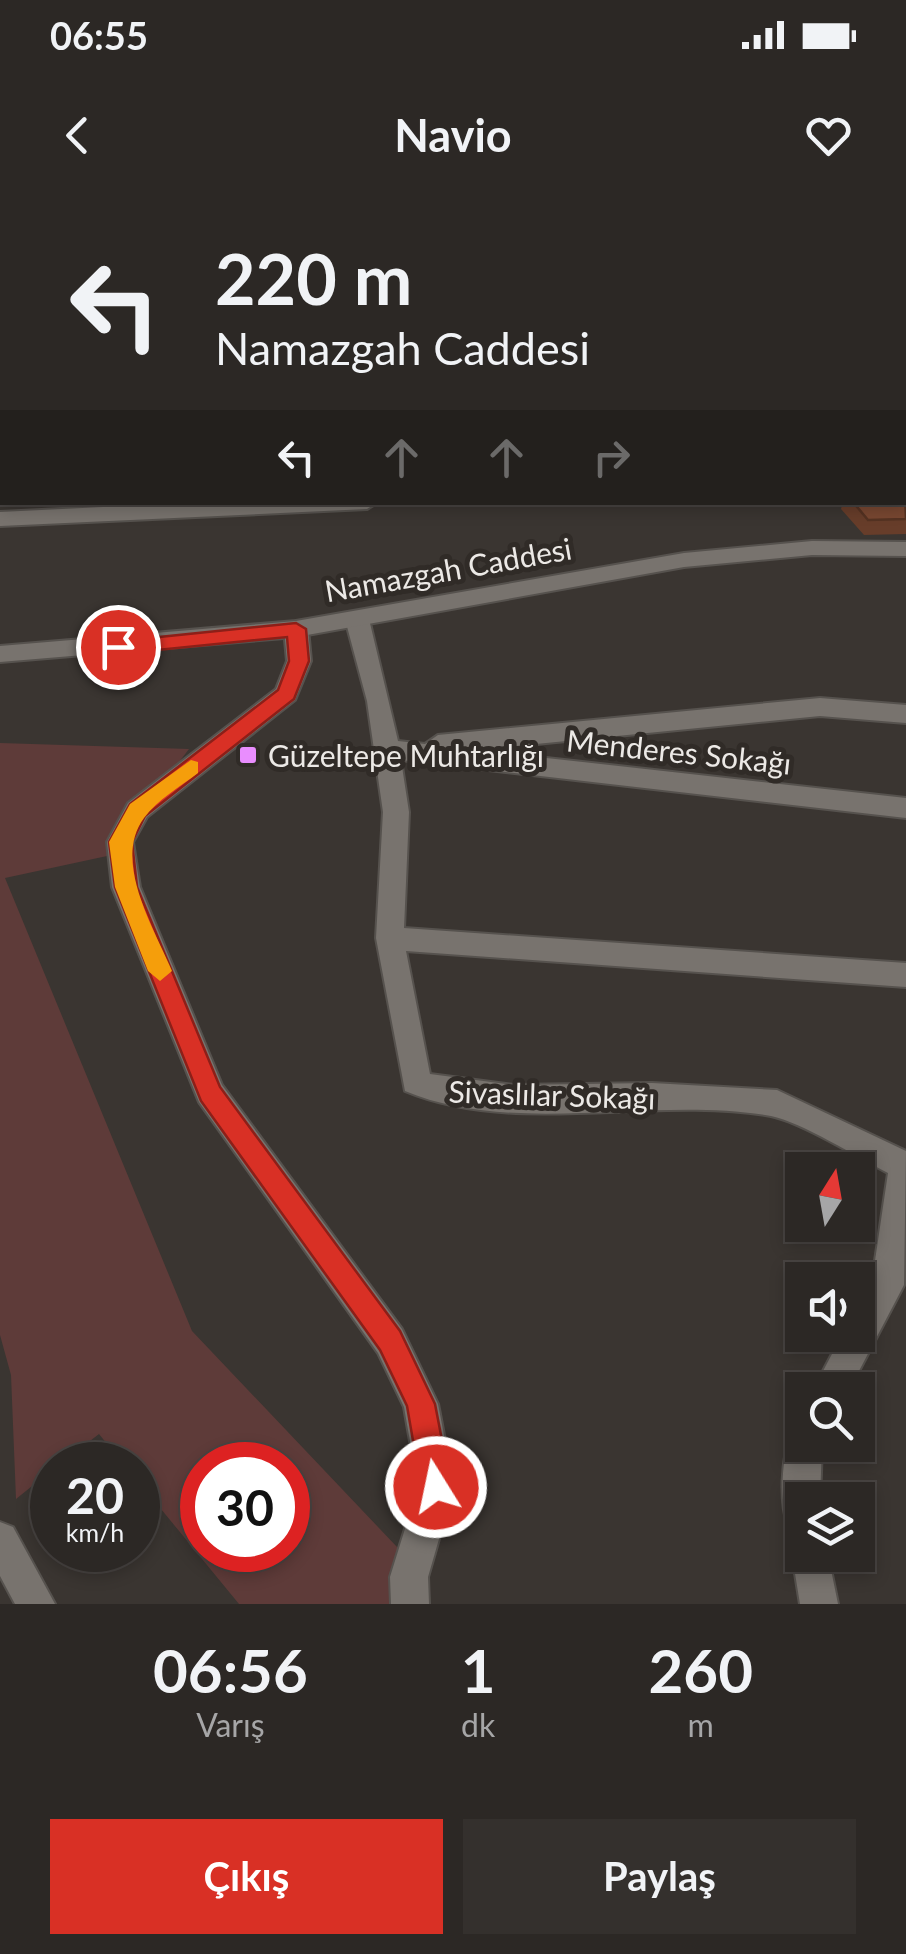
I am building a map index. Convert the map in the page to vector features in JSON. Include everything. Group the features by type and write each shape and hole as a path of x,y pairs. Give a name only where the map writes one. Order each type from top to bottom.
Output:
{"street":[{"path":"0,519 302,505"},
{"name":"Namazgah Caddesi","path":"0,654 296,629 684,560 812,548 906,549"},
{"name":"Sivaslılar Sokağı","path":"356,619 396,812 390,938 416,1082 440,1092 514,1098 652,1096 777,1103 906,1166 888,1285 840,1372"},
{"path":"296,629 299,661 286,694 137,810 120,842 126,887 210,1093 390,1341 421,1404 436,1487 409,1578 410,1604"},
{"path":"386,749 820,708 906,714"},
{"name":"Menderes Sokağı","path":"386,749 906,808"},
{"path":"390,938 906,975"},
{"path":"0,1540 36,1604"},
{"path":"813,1572 819,1604"}],"shaded area":[{"path":"0,743 189,749 107,856 5,878 192,1331 297,1442 180,1442 180,1532 160,1508 160,1442 105,1442 99,1434 89,1442 30,1442 30,1488 16,1499 11,1375 0,1335"},
{"path":"310,1455 416,1567 419,1604 239,1604 213,1572 310,1572"}],"building":[{"path":"856,505 905,505 906,519 868,520"}],"slow traffic":[{"path":"160,971 126,887 120,842 137,810 191,767"}],"place":[{"name":"Güzeltepe Muhtarlığı","path":"248,755"}],"route":[{"path":"118,647 296,629 299,661 286,694 137,810 120,842 126,887 210,1093 390,1341 421,1404 436,1487"}]}
